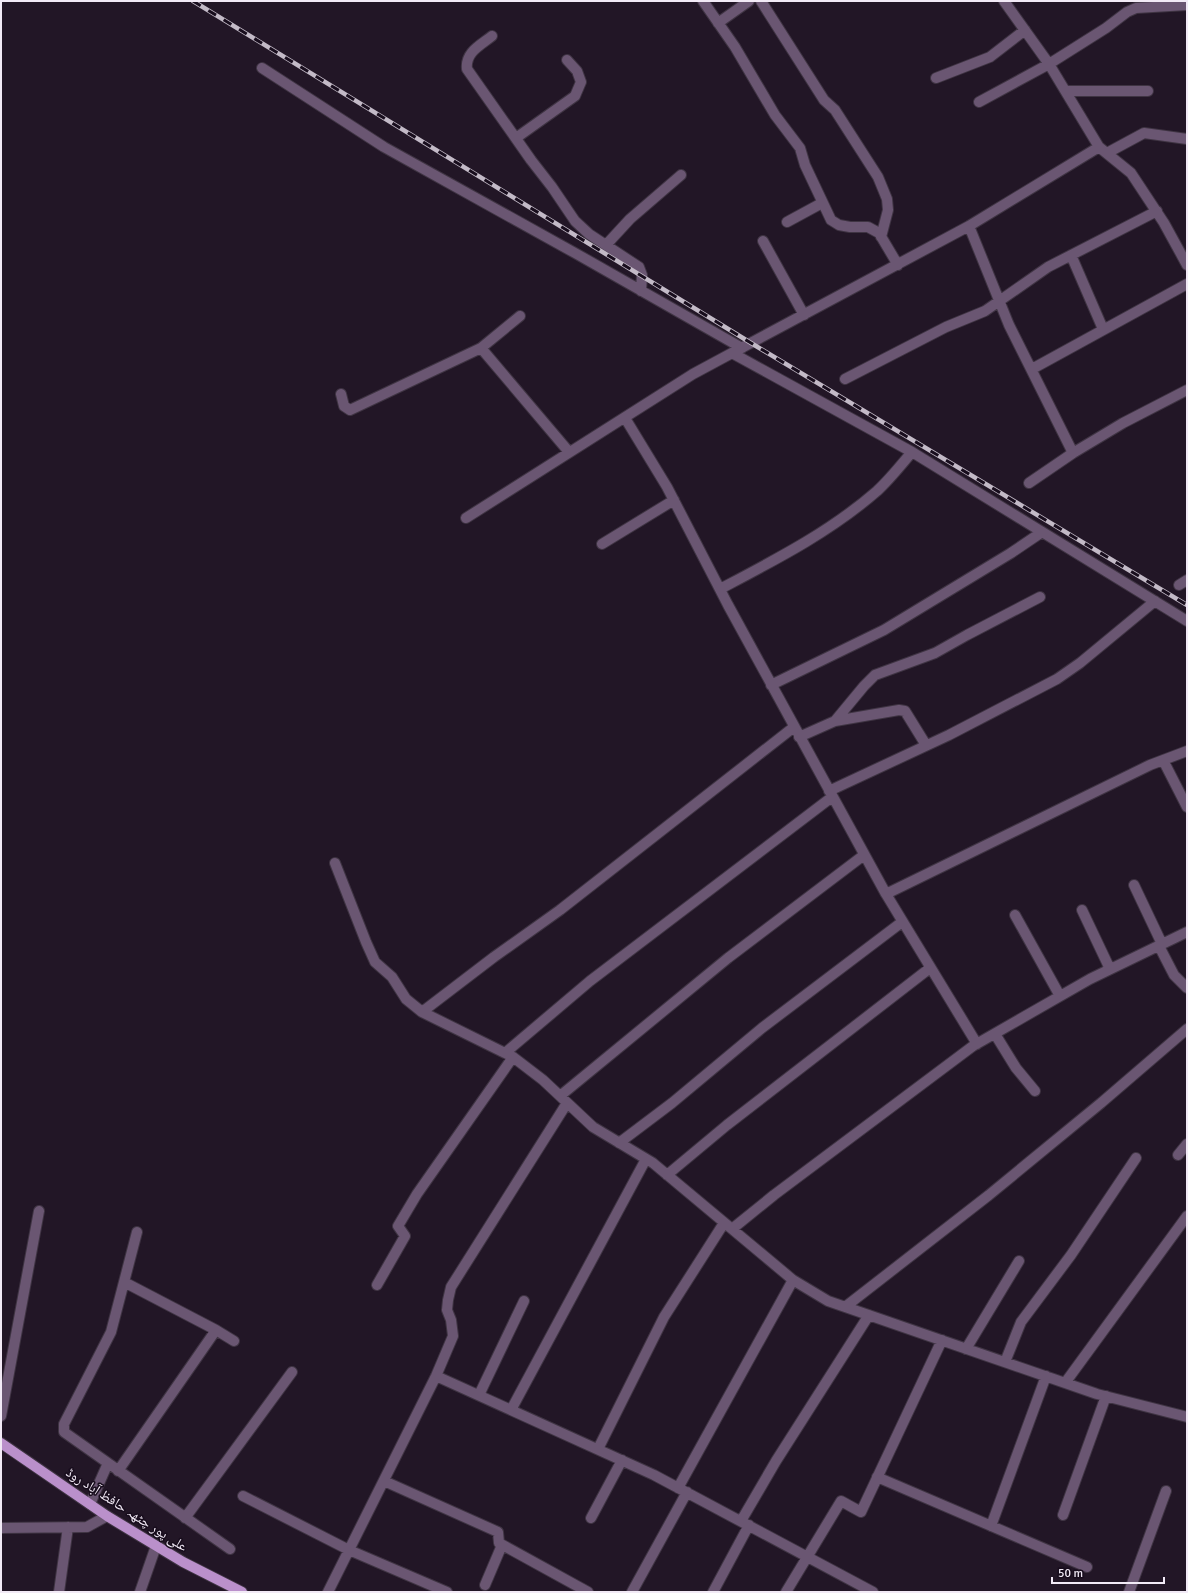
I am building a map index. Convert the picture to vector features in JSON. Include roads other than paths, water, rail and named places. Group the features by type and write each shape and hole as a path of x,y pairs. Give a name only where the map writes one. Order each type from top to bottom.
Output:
{"main road":[{"name":"علی پور چٹھہ حافظ آباد روڈ","path":"1,1443 107,1516 227,1589 242,1592"}],"street":[{"path":"703,1 736,47 775,115 800,148 805,165 831,220 838,225 868,227 879,233 898,265"},
{"path":"718,22 749,1"},
{"path":"761,1 824,100 835,110 878,177 887,199 888,210 881,237"},
{"path":"1004,1 1049,64 1103,150 1131,173 1157,212 1187,264"},
{"path":"979,102 1049,64 1106,28 1127,12 1136,8 1187,5"},
{"path":"936,78 990,57 1025,30"},
{"path":"492,36 472,52 467,59 467,69 575,221 589,234 639,267 642,276 641,291"},
{"path":"516,138 575,96 581,82 577,71 567,60"},
{"path":"262,68 384,147 742,348"},
{"path":"1066,91 1148,91"},
{"path":"466,518 693,374 898,265 1103,150 1144,133 1187,139"},
{"path":"606,245 630,220 681,175"},
{"path":"787,222 822,203"},
{"path":"845,379 946,327 985,311 1048,267 1157,212"},
{"path":"969,226 1009,325 1073,453"},
{"path":"763,241 804,315"},
{"path":"1071,255 1104,329"},
{"path":"1032,369 1187,284"},
{"path":"341,394 344,406 350,410 481,348 520,316"},
{"path":"481,348 569,452"},
{"path":"732,353 912,452 1187,621"},
{"path":"1029,483 1073,453 1123,423 1187,390"},
{"path":"625,418 667,487 771,685 864,855 902,922 977,1044"},
{"path":"720,589 794,550 833,525 878,490 912,452"},
{"path":"602,544 674,500"},
{"path":"771,685 884,630 1011,553 1042,532"},
{"path":"835,721 875,675 935,653 1040,597"},
{"path":"377,1285 405,1236 398,1226 417,1194 509,1055 590,981 830,794 1057,679 1080,663 1155,601"},
{"path":"799,737 835,721 899,710 905,711 926,745"},
{"path":"422,1012 494,957 560,910 794,727"},
{"path":"886,894 1150,765 1187,751"},
{"path":"1163,760 1187,807"},
{"path":"328,1592 436,1376 453,1336 451,1320 447,1310 451,1287 564,1100 728,958 864,855"},
{"path":"335,863 375,962 392,977 406,999 422,1012 509,1055 564,1100 593,1127 646,1159 667,1175 793,1280 828,1301 845,1307 1065,1383 1106,1396 1187,1417"},
{"path":"1134,885 1174,975 1187,988"},
{"path":"1082,910 1110,970"},
{"path":"1015,915 1060,996"},
{"path":"619,1143 672,1103 762,1028 902,922"},
{"path":"598,1449 664,1317 728,1226 774,1195 977,1044 1060,996 1187,932"},
{"path":"667,1175 727,1124 930,968"},
{"path":"845,1307 989,1195 1101,1103 1187,1029"},
{"path":"996,1034 1016,1068 1035,1091"},
{"path":"1178,1155 1187,1144"},
{"path":"1005,1362 1021,1322 1071,1255 1136,1158"},
{"path":"511,1410 646,1159"},
{"path":"1,1416 40,1211"},
{"path":"1065,1383 1187,1216"},
{"path":"137,1232 111,1332 64,1424 64,1432 230,1549"},
{"path":"966,1349 1019,1261"},
{"path":"632,1592 682,1490 793,1280"},
{"path":"124,1282 234,1341"},
{"path":"479,1395 524,1301"},
{"path":"713,1592 776,1461 869,1315"},
{"path":"118,1470 216,1330"},
{"path":"786,1592 842,1501 861,1512 942,1340"},
{"path":"185,1518 292,1372"},
{"path":"436,1376 622,1460 745,1523 869,1591"},
{"path":"991,1526 1046,1376"},
{"path":"1063,1515 1106,1396"},
{"path":"591,1518 622,1460"},
{"path":"90,1504 108,1463"},
{"path":"877,1477 1087,1567"},
{"path":"384,1481 498,1532 499,1543 588,1592"},
{"path":"1129,1592 1166,1491"},
{"path":"243,1496 349,1550 447,1592"},
{"path":"1,1528 87,1527 107,1516"},
{"path":"59,1592 68,1527"},
{"path":"485,1585 502,1545"},
{"path":"140,1592 156,1546"}],"railway":[{"path":"193,1 751,343 1187,605"}]}
